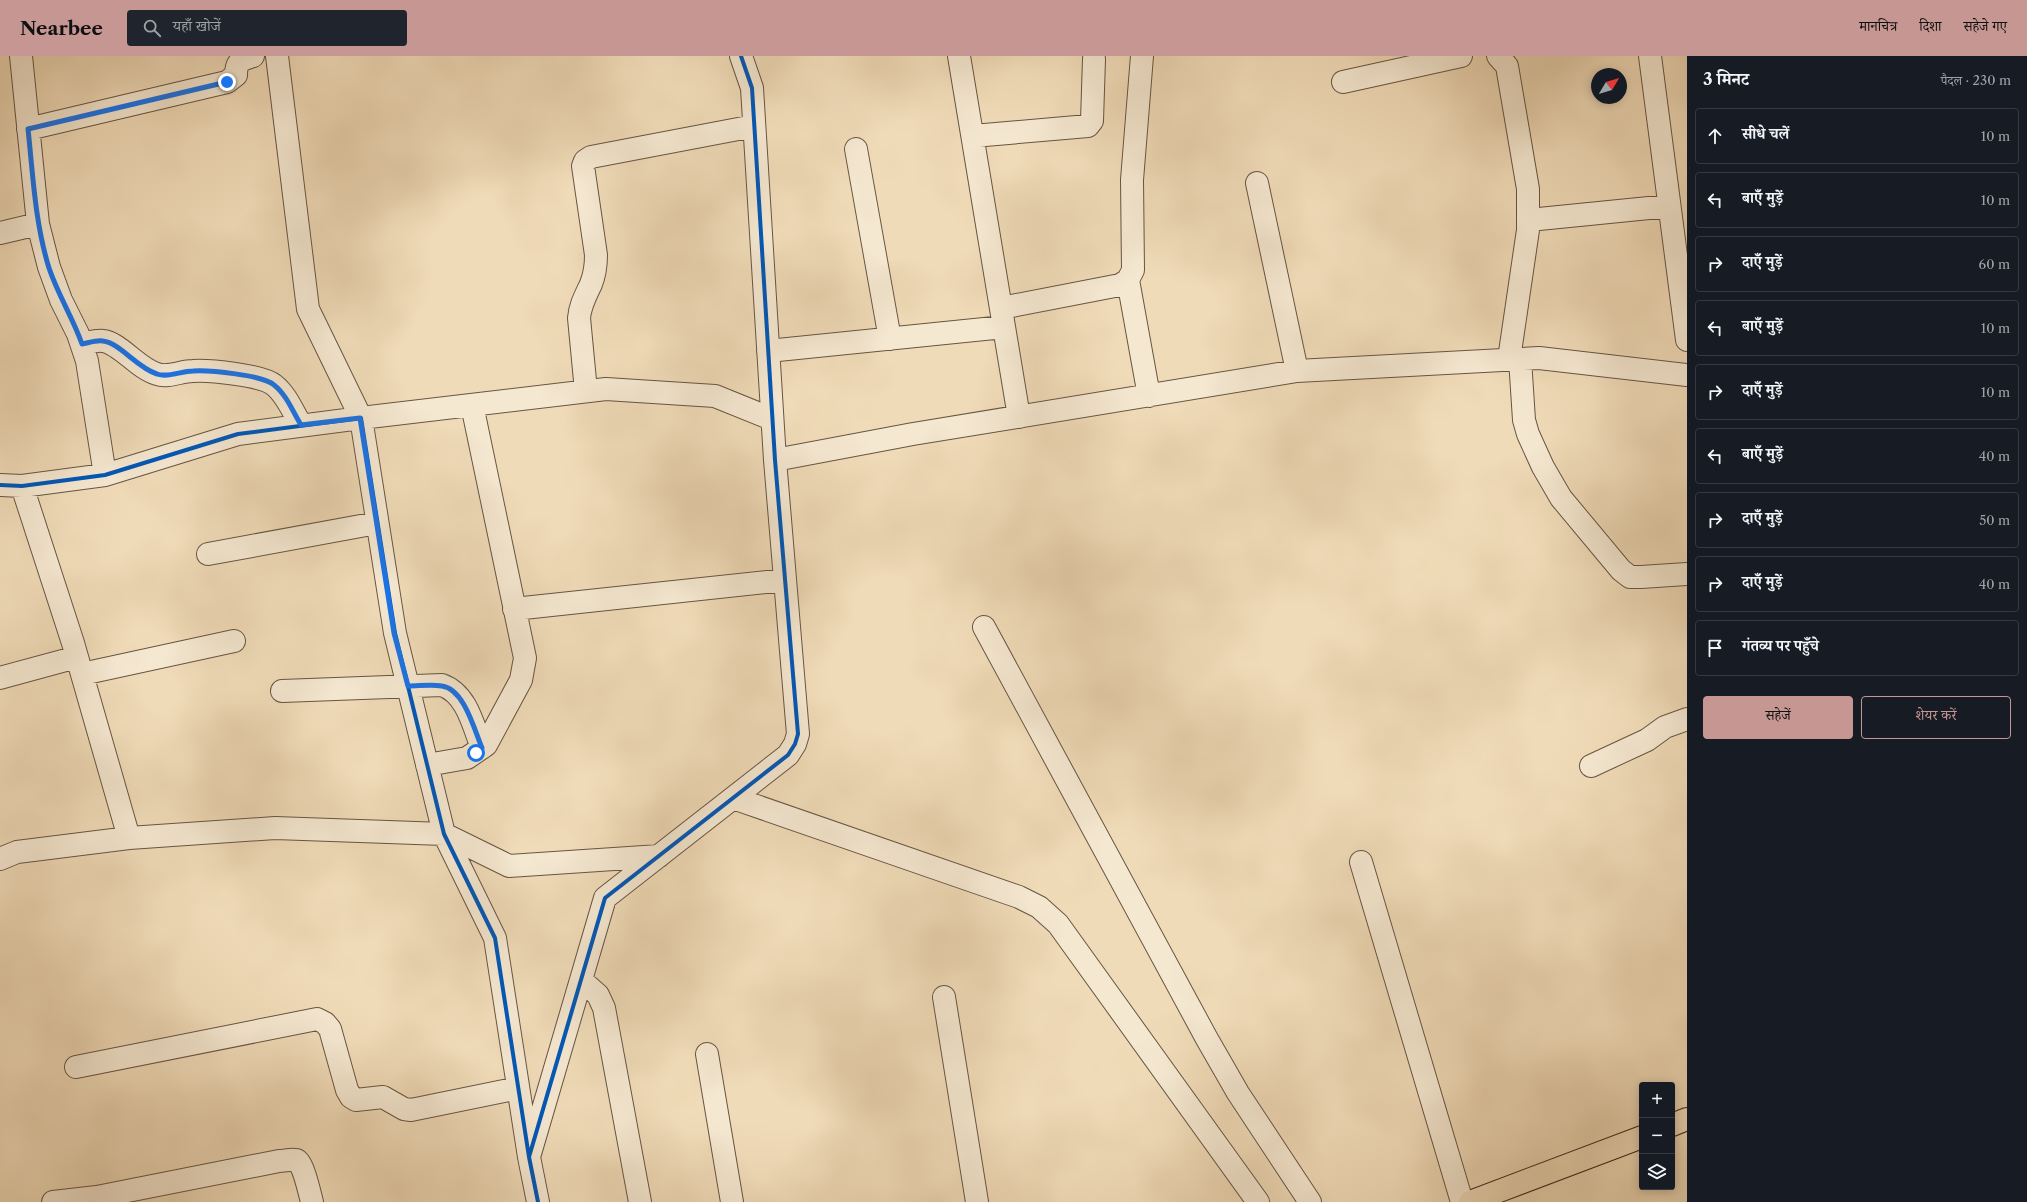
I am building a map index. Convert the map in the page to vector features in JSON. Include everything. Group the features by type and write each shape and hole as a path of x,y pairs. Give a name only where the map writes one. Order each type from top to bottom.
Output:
{"main road":[{"path":"1675,1124 1687,1119"},
{"path":"1470,1202 1639,1138"}],"street":[{"path":"21,56 38,224 49,267 61,300 82,344 87,360 105,475"},
{"path":"28,129 227,82 236,75 239,60 253,56"},
{"path":"277,56 308,309 360,418 394,633 444,834 495,938 529,1157 538,1202"},
{"path":"529,1157 605,898 788,755 795,744 798,734 772,419 752,88 741,56"},
{"path":"959,56 1019,417"},
{"path":"768,351 890,339 1002,317 1120,285 1128,280 1133,270 1132,180 1142,56"},
{"path":"1343,82 1460,56"},
{"path":"1498,56 1508,66 1528,189 1529,220 1515,359 1524,420 1528,434 1543,467 1561,498 1621,570 1630,577 1687,574"},
{"path":"1650,56 1669,206 1685,314 1687,340"},
{"path":"973,136 1088,126 1092,121 1094,58"},
{"path":"586,391 580,313 592,282 596,255 583,166 585,161 591,157 754,126"},
{"path":"856,149 890,339"},
{"path":"1257,183 1297,371"},
{"path":"1529,220 1669,206"},
{"path":"0,233 38,224"},
{"path":"1128,280 1149,396"},
{"path":"82,344 101,340 106,341 114,345 140,367 158,375 195,371 256,377 267,380 281,393 301,425"},
{"path":"775,460 913,434 1297,371 1540,358 1687,375"},
{"path":"0,485 22,486 105,475 238,434 606,388 715,396 772,419"},
{"path":"427,765 467,758 486,745 521,680 524,669 525,658 472,404"},
{"path":"22,486 79,665 129,838"},
{"path":"208,554 377,523"},
{"path":"514,609 785,580"},
{"path":"984,627 1207,1039 1238,1093 1310,1202"},
{"path":"0,678 234,641"},
{"path":"282,692 408,686 442,686 452,689 460,696 482,748"},
{"path":"1591,766 1647,740 1665,727 1687,719"},
{"path":"733,798 1020,897 1039,907 1058,924 1258,1202"},
{"path":"0,859 17,852 129,838 275,828 444,834 509,866 659,856"},
{"path":"1361,862 1462,1202"},
{"path":"581,980 598,995 604,1008 640,1202"},
{"path":"944,997 977,1202"},
{"path":"76,1067 317,1019 330,1029 347,1090 351,1097 356,1100 383,1097 404,1109 411,1110 518,1088"},
{"path":"707,1054 732,1202"},
{"path":"53,1202 97,1197 279,1161 296,1160 302,1168 312,1202"}],"cycle path":[{"path":"529,1157 605,898 788,755 795,744 798,734 775,460 752,88 741,56"},
{"path":"0,485 22,486 105,475 238,434 361,418 395,633 444,834 495,938 529,1157 538,1202"}],"route":[{"path":"227,82 28,129 38,224 49,267 61,300 82,344 101,340 106,341 114,345 140,367 158,375 195,371 256,377 267,380 281,393 301,425 360,418 394,633 408,686 442,686 452,689 460,696 482,748 476,753"}]}
